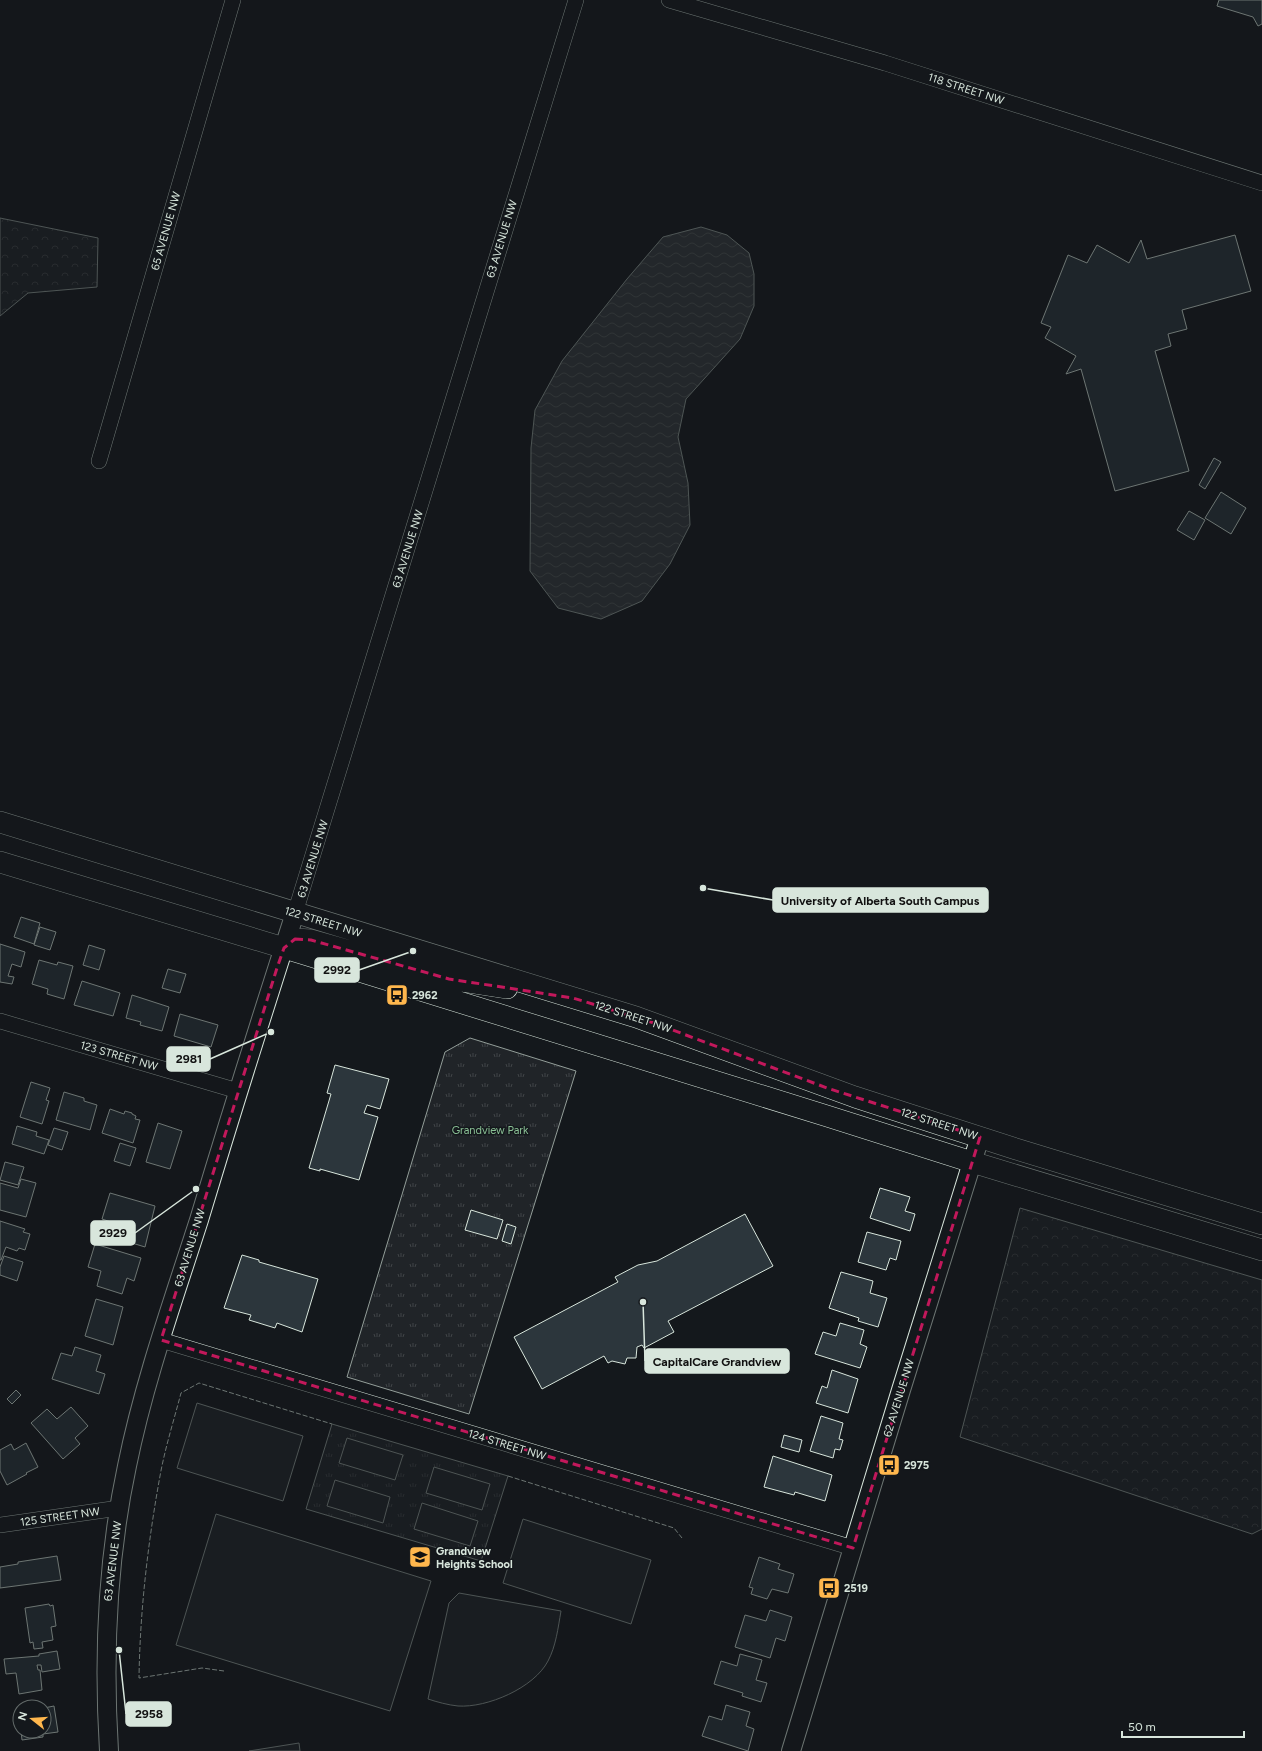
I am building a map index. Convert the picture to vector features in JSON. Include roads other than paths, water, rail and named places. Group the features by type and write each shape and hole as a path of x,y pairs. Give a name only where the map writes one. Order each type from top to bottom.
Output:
{"main road":[{"name":"122 STREET NW","path":"0,822 654,1023 841,1093 1262,1224"},
{"path":"0,862 284,948 972,1162 1262,1250"},
{"path":"284,948 294,939 304,938 449,979 572,998"}],"street":[{"name":"65 AVENUE NW","path":"99,461 233,0"},
{"name":"63 AVENUE NW","path":"109,1751 106,1713 108,1596 119,1508 136,1422 238,1091 296,913 576,0"},
{"name":"118 STREET NW","path":"669,0 884,63 1262,183"},
{"name":"123 STREET NW","path":"0,1021 238,1091"},
{"name":"62 AVENUE NW","path":"791,1751 980,1137"},
{"name":"124 STREET NW","path":"161,1340 853,1548"},
{"name":"125 STREET NW","path":"0,1525 119,1508"}],"water":[{"path":"701,227 727,235 749,253 754,274 754,306 740,339 686,399 678,437 688,483 690,525 670,564 642,601 601,619 558,608 530,571 531,448 535,410 562,361 627,279 663,237"}],"place":[{"name":"University of Alberta South Campus","path":"703,888"},
{"name":"2992","path":"413,951"},
{"name":"2962","path":"397,995"},
{"name":"2981","path":"271,1032"},
{"name":"2929","path":"196,1189"},
{"name":"CapitalCare Grandview","path":"643,1302"},
{"name":"2975","path":"889,1465"},
{"name":"Grandview Heights School","path":"420,1557"},
{"name":"2519","path":"829,1588"},
{"name":"2958","path":"119,1650"}],"park label":[{"name":"Grandview Park","path":"490,1130"}]}
